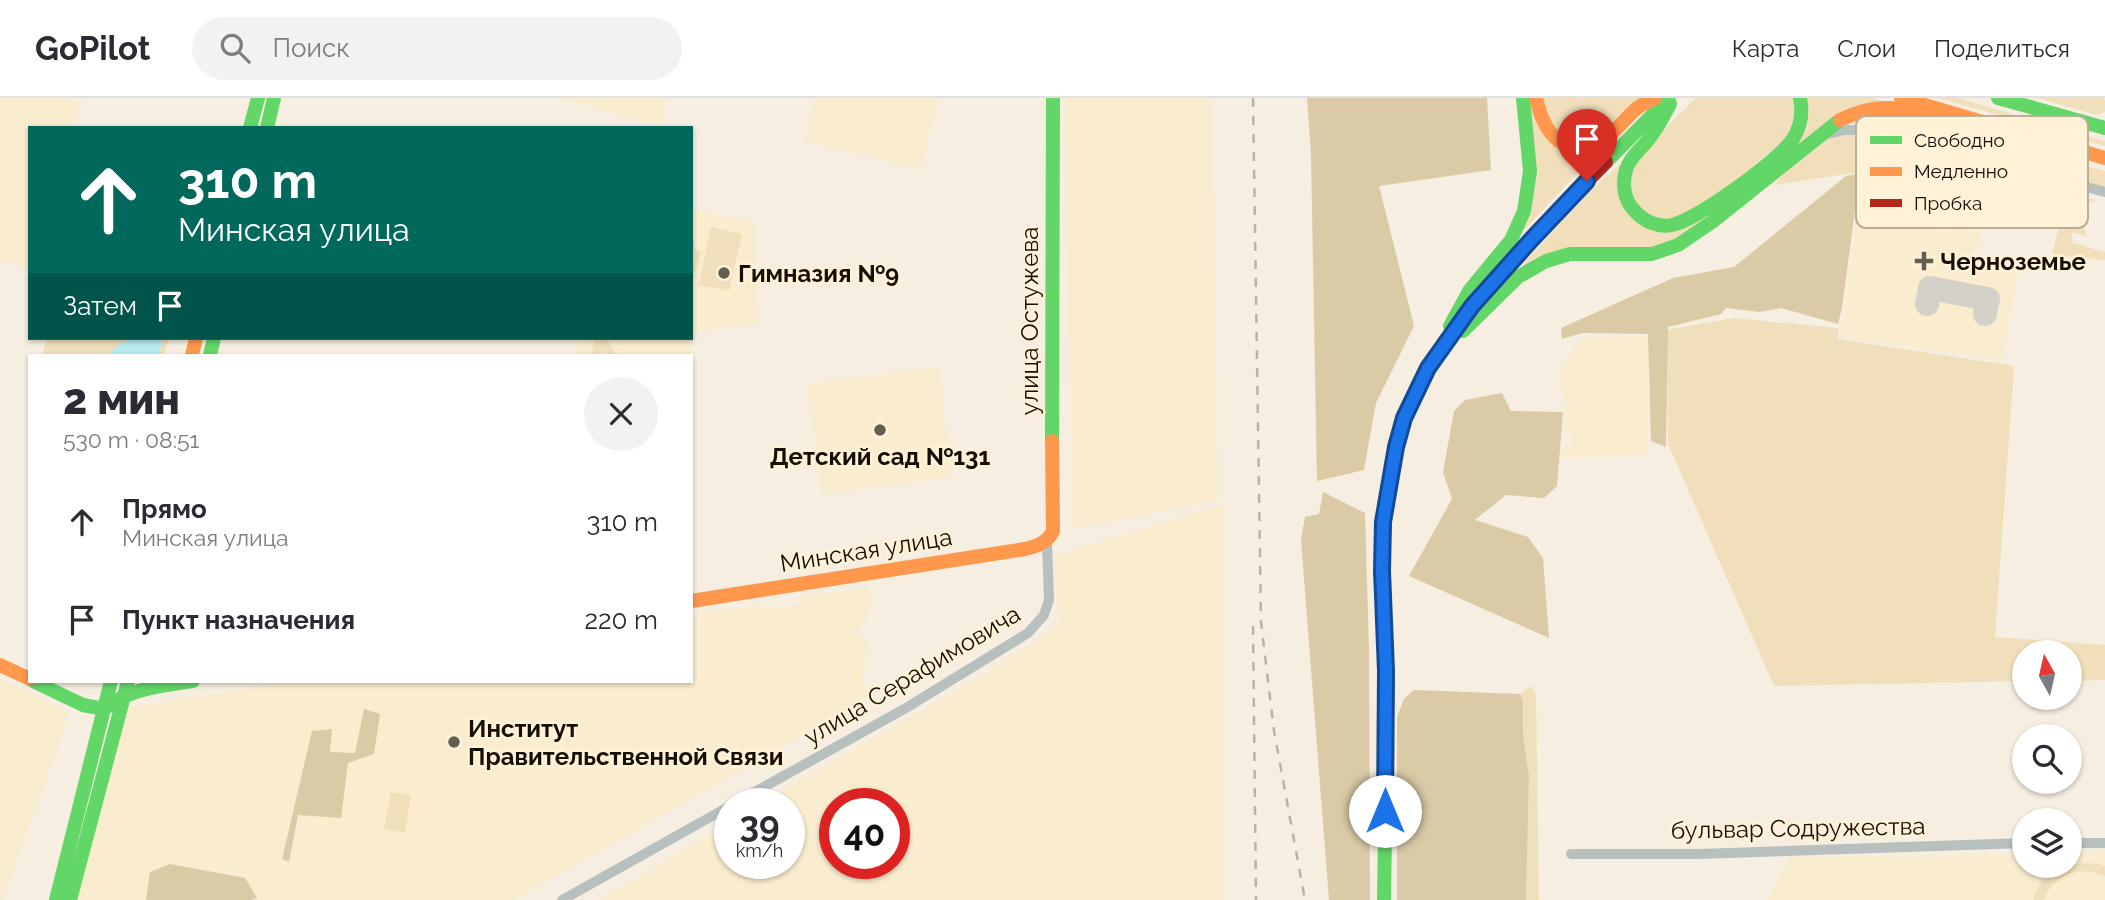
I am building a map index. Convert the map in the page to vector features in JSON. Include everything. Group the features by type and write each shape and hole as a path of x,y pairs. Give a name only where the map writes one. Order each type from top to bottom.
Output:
{"street":[{"path":"251,126 258,98"},
{"path":"267,126 274,98"},
{"name":"улица Остужева","path":"1047,542 1053,531 1053,98"},
{"path":"1384,900 1386,671 1383,522 1396,447 1408,408 1469,291 1511,240 1524,211 1530,171 1523,98"},
{"path":"1536,98 1543,126 1552,138 1573,146 1585,145 1607,136 1638,108 1655,98"},
{"path":"1428,368 1472,306 1498,276 1671,98"},
{"path":"1671,98 1651,136 1627,166 1624,183 1626,197 1633,209 1642,218 1659,225 1678,225 1706,210 1783,150 1799,129 1802,112 1800,98"},
{"path":"1901,98 1961,116"},
{"path":"1998,98 2062,116"},
{"path":"2023,98 2072,116"},
{"path":"1428,368 1518,276 1546,261 1570,254 1652,254 1669,250 1712,222 1835,123 1857,111 1877,106 1908,109 1937,116"},
{"path":"2088,122 2105,128"},
{"path":"2088,123 2105,128"},
{"path":"1802,150 1826,134 1856,129"},
{"path":"2088,154 2105,160"},
{"path":"2088,188 2105,192"},
{"name":"Минская улица","path":"693,601 1025,549 1047,542"},
{"name":"улица Серафимовича","path":"762,788 906,708 1028,633 1044,615 1049,600 1047,542"},
{"path":"0,665 28,679"},
{"path":"37,683 83,705 104,709"},
{"path":"56,900 110,683"},
{"path":"104,709 126,688 180,683"},
{"path":"70,900 126,688"},
{"path":"562,900 714,815"},
{"path":"2082,843 2105,842"},
{"name":"бульвар Содружества","path":"1572,854 1700,854 2012,844"}],"shaded area":[{"path":"0,98 63,98 81,103 75,126 28,126 28,267 0,260"},
{"path":"559,98 667,98 660,125"},
{"path":"815,98 938,98 921,169 804,141"},
{"path":"1064,98 1211,98 1219,500 1073,529"},
{"path":"1307,98 1487,98 1491,170 1379,186 1414,326 1376,403 1364,470 1317,481 1311,153"},
{"path":"1527,98 1544,135 1601,148 1523,231"},
{"path":"1541,98 1638,98 1599,132 1576,140 1564,137 1554,129"},
{"path":"1696,98 1796,98 1798,111 1789,136 1691,214 1668,222 1645,215 1630,194 1629,175 1643,150"},
{"path":"1806,98 1872,98 1883,101 1870,103 1692,231 1666,246 1522,265 1591,190 1619,165 1619,183 1659,232 1787,153"},
{"path":"1938,98 1958,98 2020,116 2001,116"},
{"path":"2038,98 2101,98 2105,100 2105,112 2096,115"},
{"path":"1864,113 1915,116 1860,116"},
{"path":"1856,133 1856,172 1775,185 1788,168 1805,153 1835,136"},
{"path":"2088,136 2105,141 2105,146 2088,141"},
{"path":"2088,167 2105,171 2105,187 2088,182"},
{"path":"1856,174 1856,203 1838,324 1781,308 1760,312 1726,308 1721,314 1668,327 1666,447 1651,441 1648,334 1582,333 1562,339 1561,328 1673,278 1734,267 1846,176"},
{"name":"Гимназия №9","path":"693,209 756,223 757,323 693,333"},
{"name":"Черноземье","path":"1856,224 1856,228 1982,228 1975,255 2019,266 2002,360 1840,337"},
{"path":"711,227 742,234 729,291 699,285"},
{"path":"2059,228 2083,228 2087,236 2071,232 2073,243 2105,252 2105,260 2052,255"},
{"path":"693,241 696,250 701,252 693,279"},
{"path":"1733,318 1839,328 1837,339 2014,366 1995,637 2036,640 2012,640 2012,681 1774,686 1668,444 1667,330"},
{"path":"1647,336 1648,456 1561,457 1561,449 1572,449 1572,432 1566,432 1565,399 1558,383 1558,372 1583,337"},
{"path":"46,340 168,340 164,354 42,354"},
{"name":"Гимназия №9","path":"578,340 689,340 691,354 574,354"},
{"path":"595,340 608,340 615,354 605,354 602,349 601,354 591,354"},
{"name":"Детский сад №131","path":"939,367 953,477 822,494 807,384"},
{"path":"1502,393 1511,411 1563,412 1557,486 1544,498 1506,495 1475,520 1528,537 1543,558 1549,638 1409,576 1452,499 1443,472 1454,411 1465,400"},
{"path":"1323,492 1365,513 1369,651 1370,900 1329,900 1301,540 1305,517 1319,514"},
{"path":"1226,503 1225,900 599,900 714,832 714,879 805,879 805,788 787,788 981,676 1060,624 1051,557"},
{"name":"Институт Правительственной Связи","path":"868,588 872,609 858,633 868,645 861,678 871,696 514,900 73,900 128,707 286,683 693,683 693,615 761,604 768,609 796,605 803,596"},
{"path":"2082,643 2105,645 2105,680 2082,681"},
{"path":"0,678 70,712 3,900 0,900"},
{"path":"1531,686 1536,694 1539,900 1526,900 1529,775 1523,735 1523,701 1520,694"},
{"path":"1414,690 1520,694 1523,701 1523,735 1529,775 1526,900 1397,900 1397,717 1404,699"},
{"path":"364,709 380,714 374,754 348,763 341,818 298,815 289,862 282,859 312,731 332,729 330,752 355,753"},
{"path":"391,792 411,795 405,833 384,829"},
{"path":"2105,852 2105,900 1768,900 1790,857 2012,854 2012,878 2082,878 2082,853"},
{"path":"170,864 245,878 257,898 146,900 150,872"},
{"path":"2082,864 2105,866 2105,876 2082,871"},
{"path":"2046,878 2061,878 2043,900 2033,900"}],"water":[{"path":"128,340 163,340 159,354 109,354"}],"taxiway":[{"path":"1927,304 1930,288 1988,299 1985,314"}],"railway":[{"path":"1253,98 1261,622 1274,731 1305,900"},
{"path":"1253,626 1256,900"}],"traffic: fast":[{"path":"251,126 258,98"},
{"path":"267,126 274,98"},
{"path":"1052,441 1053,98"},
{"path":"1450,326 1469,291 1511,240 1524,211 1530,171 1523,98"},
{"path":"1606,162 1669,98"},
{"path":"1670,104 1654,132 1630,160 1624,181 1626,197 1631,206 1646,220 1661,225 1684,221 1737,188 1772,161 1796,134 1801,119 1800,98"},
{"path":"1998,98 2062,116"},
{"path":"1463,331 1518,277 1546,261 1570,254 1652,254 1678,245 1712,222 1840,120"},
{"path":"2088,123 2105,128"},
{"path":"1384,900 1384,545 1389,482 1404,419 1421,381 1456,327 1497,278"},
{"path":"210,354 214,340"},
{"path":"37,683 83,705 104,709 135,692 181,683"},
{"path":"56,900 110,683"},
{"path":"70,900 127,683"}],"traffic: slow":[{"path":"1536,98 1546,126 1562,143 1573,146 1585,146 1598,141 1613,132 1638,107 1655,98"},
{"path":"1901,98 1962,116"},
{"path":"1840,120 1879,108 1916,111 1936,116"},
{"path":"2088,153 2105,158"},
{"path":"192,354 196,340"},
{"path":"693,601 1038,545 1053,531 1052,441"},
{"path":"0,665 28,678"}],"traffic: jam":[{"path":"1497,278 1606,162"}],"place":[{"name":"Черноземье","path":"1924,261"},
{"name":"Гимназия №9","path":"724,273"},
{"name":"Детский сад №131","path":"880,430"},
{"name":"Институт Правительственной Связи","path":"454,742"}],"route":[{"path":"1385,811 1383,522 1396,447 1404,418 1428,368 1472,306 1587,181"}]}
